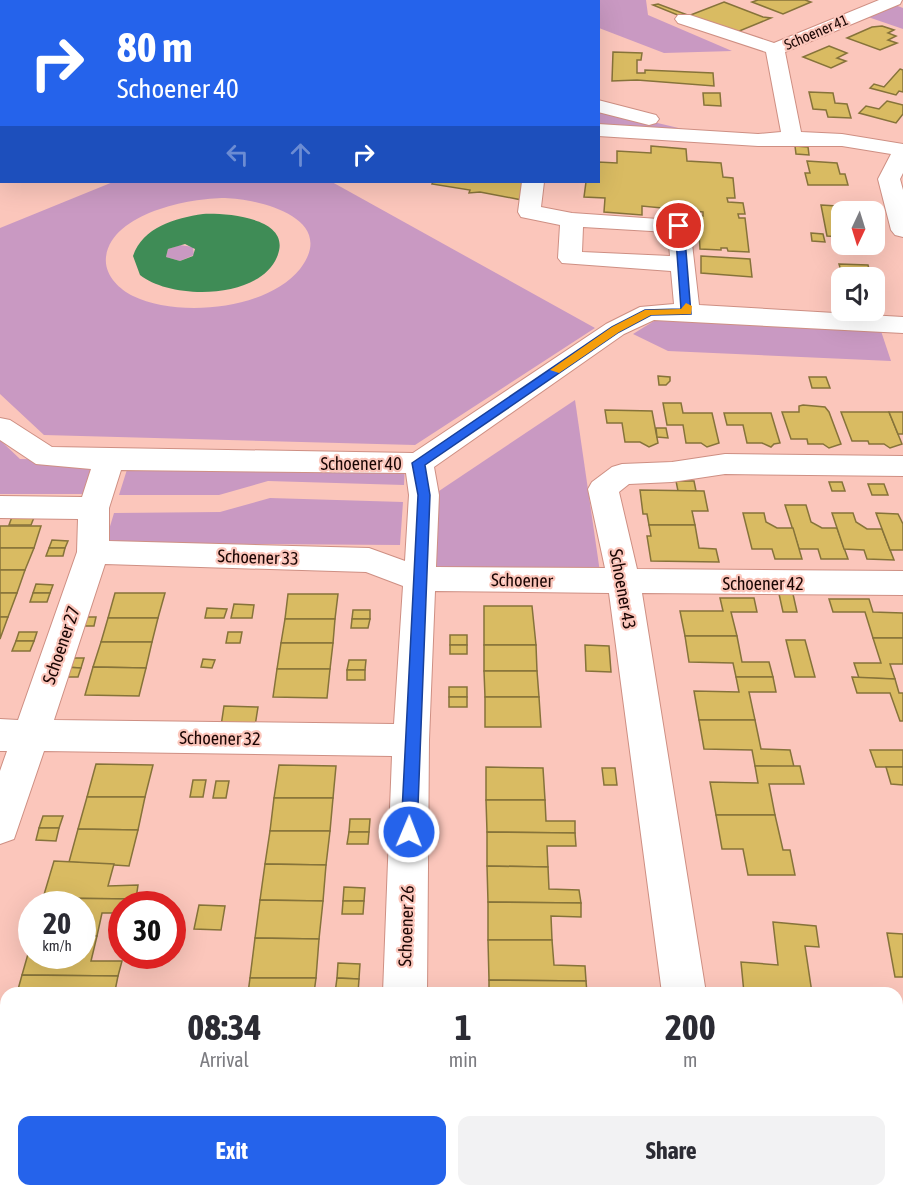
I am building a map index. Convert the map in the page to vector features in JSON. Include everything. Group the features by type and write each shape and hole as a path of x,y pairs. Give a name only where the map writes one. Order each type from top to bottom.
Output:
{"street":[{"name":"Schoener 41","path":"684,19 775,50 893,0 903,4"},
{"name":"Schoener 41","path":"741,40 767,28"},
{"name":"Schoener 41","path":"775,50 792,138"},
{"path":"600,107 717,137"},
{"path":"600,130 758,140 792,138 842,140 903,151 889,179 903,230"},
{"path":"533,183 529,212 572,220 679,226 687,312"},
{"path":"572,220 570,258 683,264"},
{"name":"Schoener 40","path":"0,427 46,457 109,460 418,463 615,329 649,312 687,312 903,325"},
{"name":"Schoener 27","path":"0,826 15,736 93,552 94,508 109,460"},
{"name":"Schoener 26","path":"405,987 411,740 424,495 418,463"},
{"name":"Schoener 43","path":"683,987 624,582 603,489 622,474 672,472 725,464 903,466"},
{"path":"0,507 94,508"},
{"name":"Schoener 33","path":"93,552 369,560 419,579"},
{"name":"Schoener","path":"419,579 624,582"},
{"name":"Schoener 42","path":"624,582 903,583"},
{"name":"Schoener 32","path":"15,736 411,740"}],"shaded area":[{"path":"600,0 646,0 648,15 732,51 664,53 600,28"},
{"path":"895,5 903,8 903,29 868,17"},
{"path":"600,109 691,131 600,125"},
{"path":"111,183 334,183 595,328 415,445 44,435 0,394 0,228","holes":["225,198 257,202 290,215 302,224 310,237 309,251 300,269 285,283 266,294 221,306 173,307 133,296 118,285 107,270 106,257 111,242 122,229 154,211 173,205 210,199"]},
{"path":"226,215 255,220 276,233 280,244 277,257 267,271 252,281 234,288 213,292 172,289 140,275 133,256 144,238 171,221 192,216","holes":["185,244 195,249 193,256 180,261 166,257 168,249"]},
{"path":"180,245 193,247 194,255 180,261 166,257 168,249"},
{"path":"662,316 881,331 891,361 668,351 633,334"},
{"path":"575,400 602,586 433,582 433,495"},
{"path":"0,440 20,459 95,460 84,494 0,494"},
{"path":"130,460 405,464 404,485 268,481 219,495 119,495"},
{"path":"270,498 403,502 400,545 105,543 114,513 220,512"}],"building":[{"path":"758,0 811,2 783,14 752,2"},
{"path":"724,2 771,18 737,32 688,16"},
{"path":"658,4 685,14 680,16 653,5"},
{"path":"882,26 894,30 888,33 896,36 888,40 897,43 880,50 847,38 872,27"},
{"path":"829,46 847,53 837,58 846,61 831,68 803,57"},
{"path":"613,52 642,53 641,60 637,60 637,73 645,73 645,70 713,73 714,86 637,80 612,81"},
{"path":"900,69 903,70 903,92 899,91 896,95 870,88 874,84 884,87"},
{"path":"809,92 833,93 835,103 847,104 851,118 828,117 826,110 813,109"},
{"path":"703,93 720,93 721,106 704,105"},
{"path":"887,101 903,105 903,114 896,123 859,113 866,106 879,109"},
{"path":"651,146 686,149 687,161 721,163 723,177 733,178 735,198 727,198 728,202 743,203 745,214 738,214 739,218 745,218 749,252 728,251 727,248 700,249 698,215 703,216 703,212 642,206 642,215 604,212 605,198 584,197 586,183 600,183 600,162 617,163 617,151 651,153"},
{"path":"795,146 808,147 809,155 796,154"},
{"path":"807,161 837,163 840,174 845,174 848,185 808,185 805,173 810,173"},
{"path":"524,183 522,200 480,192 469,193 470,190 432,184"},
{"path":"821,205 831,206 831,236 827,236"},
{"path":"811,233 823,234 825,242 812,241"},
{"path":"701,256 750,259 752,277 701,273"},
{"path":"839,264 868,265 868,267 840,267"},
{"path":"658,376 670,377 670,381 666,385 659,385"},
{"path":"809,377 826,377 830,388 812,388"},
{"path":"663,403 681,403 683,413 712,413 719,443 707,447 701,443 686,443 683,425 667,425"},
{"path":"799,406 825,407 841,444 829,448 823,444 808,444 807,439 791,439 782,412 799,412"},
{"path":"605,410 652,411 658,443 649,447 640,442 625,442 622,423 607,423"},
{"path":"841,412 889,412 902,444 890,448 884,444 869,444 868,441 852,441"},
{"path":"889,412 903,412 903,434 898,434"},
{"path":"724,413 771,413 780,443 771,447 762,443 747,443 743,425 727,425"},
{"path":"656,428 666,428 668,438 657,437"},
{"path":"676,481 694,481 696,491 678,491"},
{"path":"829,482 842,482 845,491 832,491"},
{"path":"868,484 884,484 888,495 872,495"},
{"path":"640,490 704,491 708,511 692,511 695,525 649,525 647,514 643,514"},
{"path":"785,505 806,505 811,522 822,528 837,528 848,559 821,559 818,549 799,549"},
{"path":"743,513 764,513 766,522 777,528 793,528 802,559 775,559 772,549 752,549"},
{"path":"832,513 853,513 856,522 867,529 882,529 894,560 867,559 864,550 844,549"},
{"path":"876,513 898,514 903,524 903,550 890,550"},
{"path":"13,514 35,515 31,525 9,525"},
{"path":"649,525 695,525 699,548 716,549 719,562 651,561 647,536 651,536"},
{"path":"0,526 41,526 34,548 0,548"},
{"path":"52,540 68,541 65,548 49,548"},
{"path":"0,548 34,548 25,570 0,570"},
{"path":"49,548 65,548 63,556 46,556"},
{"path":"0,570 25,570 17,593 0,593"},
{"path":"36,584 53,585 50,593 33,593"},
{"path":"0,593 17,593 8,617 0,617"},
{"path":"33,593 50,593 47,602 30,602"},
{"path":"115,593 165,593 158,618 108,618"},
{"path":"288,594 338,594 335,619 285,619"},
{"path":"779,594 793,594 797,612 783,612"},
{"path":"720,598 754,598 757,612 731,612 737,636 685,636 680,611 723,611"},
{"path":"829,599 869,599 873,612 903,613 903,638 873,638 865,612 833,612"},
{"path":"234,604 254,605 252,618 231,618"},
{"path":"484,606 532,606 536,645 484,645"},
{"path":"207,608 227,609 224,618 205,618"},
{"path":"353,610 370,610 370,619 352,619"},
{"path":"0,617 8,617 0,639"},
{"path":"79,617 96,617 94,626 76,626"},
{"path":"108,618 158,618 152,642 101,642"},
{"path":"285,619 335,619 333,643 281,643"},
{"path":"352,619 370,619 368,628 351,628"},
{"path":"19,632 37,632 34,641 16,641"},
{"path":"228,632 242,632 240,643 226,643"},
{"path":"450,635 467,635 467,645 450,645"},
{"path":"685,636 737,636 742,662 769,662 773,677 736,677 733,663 689,662"},
{"path":"873,638 903,638 903,664 890,664 895,679 859,678 854,663 881,663"},
{"path":"786,640 805,640 815,677 795,677"},
{"path":"16,641 34,641 30,651 12,651"},
{"path":"101,642 152,642 146,668 93,667"},
{"path":"281,643 333,643 330,669 277,669"},
{"path":"450,645 467,645 467,654 450,654"},
{"path":"484,645 536,645 537,671 484,671"},
{"path":"585,645 609,646 611,672 586,671"},
{"path":"67,658 84,658 81,668 64,667"},
{"path":"203,659 215,660 212,668 201,667"},
{"path":"349,660 366,660 365,670 347,670"},
{"path":"64,667 81,668 78,677 61,677"},
{"path":"93,667 146,668 139,696 85,695"},
{"path":"277,669 330,669 327,698 273,697"},
{"path":"347,670 365,670 365,680 347,680"},
{"path":"484,671 537,671 539,697 485,697"},
{"path":"736,677 773,677 776,692 749,692 755,720 699,720 694,691 739,692"},
{"path":"852,677 895,679 899,693 903,693 903,721 900,721 890,693 857,693"},
{"path":"449,687 467,687 467,697 449,697"},
{"path":"449,697 467,697 467,707 449,707"},
{"path":"485,697 539,697 541,727 485,727"},
{"path":"224,706 258,707 255,726 221,726"},
{"path":"699,720 755,720 761,749 790,750 794,767 755,766 752,750 704,749"},
{"path":"870,750 903,750 903,767 876,767"},
{"path":"96,764 153,765 145,797 87,797"},
{"path":"279,765 336,766 333,798 274,798"},
{"path":"755,766 800,766 804,784 769,784 775,815 716,815 710,782 758,783"},
{"path":"486,767 543,768 545,800 486,800"},
{"path":"886,767 903,767 903,785 891,784"},
{"path":"602,768 615,768 617,785 604,785"},
{"path":"193,780 206,780 203,797 190,797"},
{"path":"216,781 229,781 226,798 213,798"},
{"path":"87,797 145,797 138,830 78,829"},
{"path":"274,798 333,798 330,831 270,831"},
{"path":"486,800 545,800 546,821 575,821 575,833 487,832"},
{"path":"716,815 775,815 783,850 790,850 795,875 748,875 743,849 722,849"},
{"path":"43,816 63,816 59,828 39,828"},
{"path":"350,819 370,819 369,832 349,832"},
{"path":"39,828 59,828 56,841 36,840"},
{"path":"78,829 138,830 129,866 69,862"},
{"path":"270,831 330,831 326,865 265,864"},
{"path":"349,832 369,832 368,844 347,844"},
{"path":"487,832 575,833 576,846 547,846 548,867 487,866"},
{"path":"54,861 114,864 108,886 138,885 137,891 108,891 108,899 96,899 96,891 45,891"},
{"path":"265,864 326,865 323,901 260,900"},
{"path":"487,866 548,867 549,889 579,890 581,903 488,902"},
{"path":"344,887 365,888 364,901 343,901"},
{"path":"96,899 108,899 108,913 102,913 97,936"},
{"path":"260,900 323,901 319,939 255,938"},
{"path":"343,901 364,901 363,914 342,914"},
{"path":"488,902 581,903 581,917 551,916 552,940 488,940"},
{"path":"199,905 225,906 221,930 194,929"},
{"path":"773,922 816,926 819,947 805,946 811,987 743,987 741,962 778,965"},
{"path":"887,933 903,934 903,977 895,977"},
{"path":"255,938 319,939 316,978 250,978"},
{"path":"488,940 552,940 554,965 585,966 586,981 489,980"},
{"path":"96,961 108,961 108,969 120,969 118,976 22,975 24,969 96,969"},
{"path":"338,963 360,964 359,979 337,978"},
{"path":"22,975 118,976 116,987 19,987"},
{"path":"250,978 316,978 315,987 249,987"},
{"path":"337,978 359,979 358,987 336,987"},
{"path":"489,980 586,981 586,987 489,987"}],"slow traffic":[{"path":"555,370 615,329 649,312 687,312 686,306"}],"route":[{"path":"409,832 411,740 424,495 418,463 615,329 649,312 687,312 679,226"}]}
